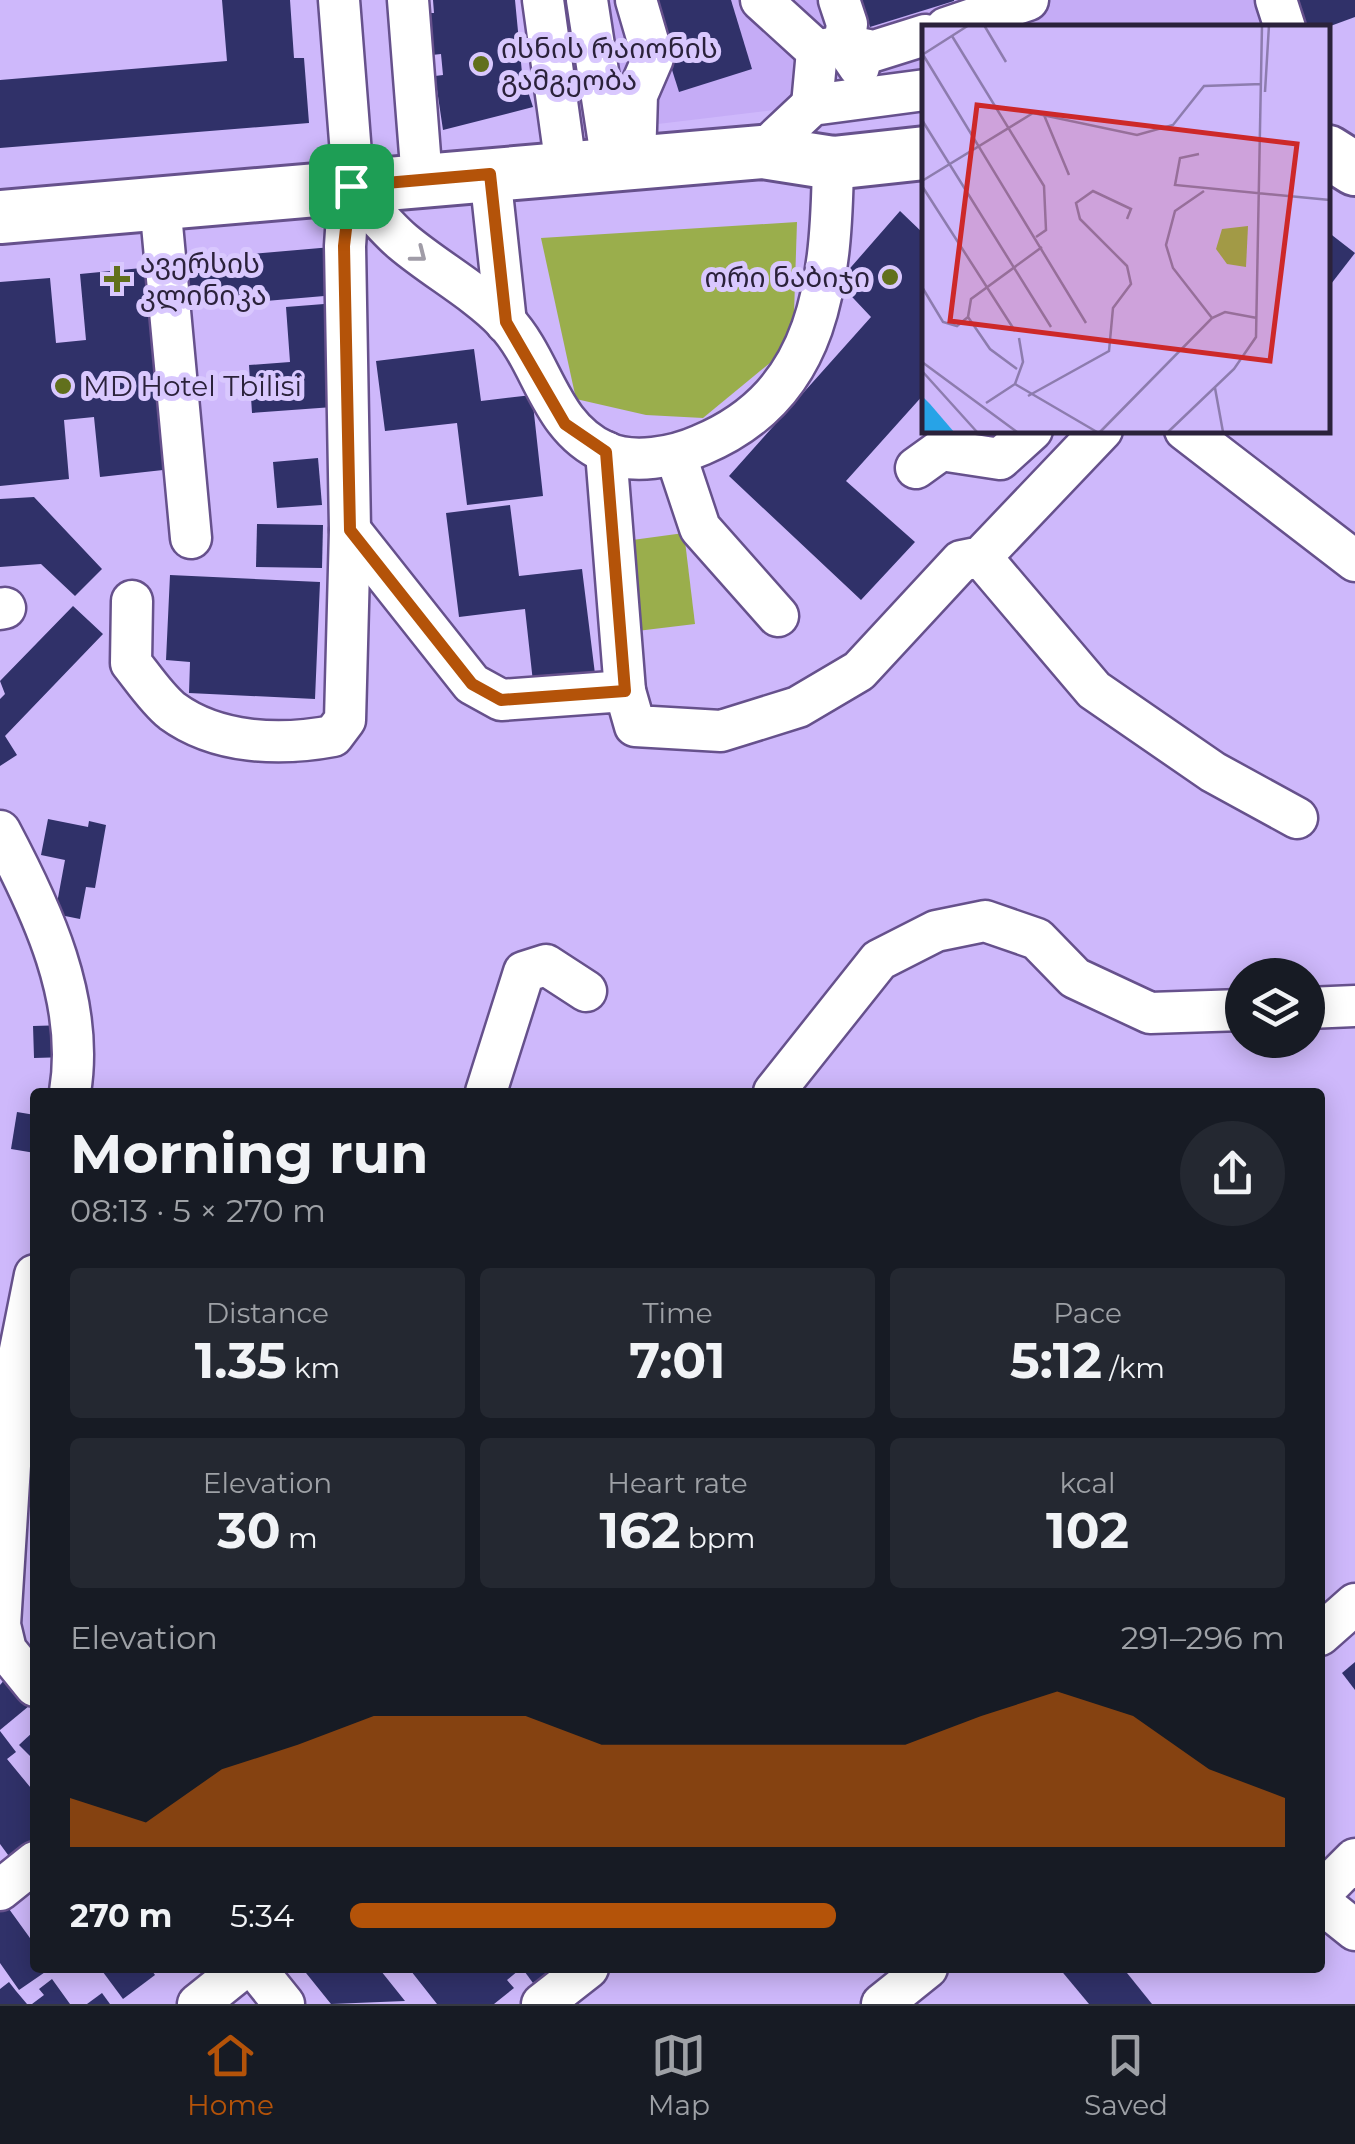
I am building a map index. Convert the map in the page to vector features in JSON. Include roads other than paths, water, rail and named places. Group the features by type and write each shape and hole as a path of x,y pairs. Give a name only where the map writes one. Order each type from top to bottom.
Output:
{"main road":[{"path":"762,152 829,129 911,110"},
{"path":"0,217 762,152 833,163 922,153"},
{"path":"1330,153 1355,169"}],"street":[{"path":"132,600 130,663 172,711 234,739 309,741 333,736 346,720 350,530 344,246 351,186 339,0"},
{"path":"408,0 422,180"},
{"path":"542,0 604,164"},
{"path":"587,0 604,164"},
{"path":"616,0 637,95"},
{"path":"604,164 653,58 636,0"},
{"path":"761,0 911,110"},
{"path":"762,152 812,105 831,48 846,24 839,0"},
{"path":"955,25 1028,0"},
{"path":"1276,0 1284,25"},
{"path":"831,48 874,50 922,36"},
{"path":"812,105 911,110"},
{"path":"351,186 399,239 506,322 565,424 606,452 676,456 714,440 774,398 811,339 827,281 833,163"},
{"path":"490,174 506,322"},
{"path":"160,203 191,538"},
{"path":"916,468 941,450 1000,460 1030,432"},
{"path":"606,452 625,691 635,726 722,731 798,706 859,670 961,561 981,556 1100,432"},
{"path":"1188,432 1355,561"},
{"path":"676,456 700,528 778,616"},
{"path":"350,530 472,684 501,700 625,691"},
{"path":"981,556 1094,690 1213,772 1296,818"},
{"path":"0,831 37,902 66,994 76,1056 71,1088"},
{"path":"777,1088 879,960 936,931 984,921 1037,939 1076,978 1150,1012 1225,1010"},
{"path":"487,1088 524,972 546,965 586,991"},
{"path":"1325,1007 1355,1006"},
{"path":"30,1300 16,1370 19,1580 0,1625 6,1650 30,1680"},
{"path":"1325,1630 1355,1604"},
{"path":"1325,1889 1355,1859"},
{"path":"0,1890 30,1866"},
{"path":"1325,1906 1355,1930"},
{"path":"198,2004 238,1973"},
{"path":"259,1973 284,2004"},
{"path":"542,2004 582,1973"},
{"path":"882,2004 921,1973"}],"place":[{"name":"ისნის რაიონის გამგეობა","path":"481,64"},
{"name":"ორი ნაბიჯი","path":"890,277"},
{"name":"ავერსის კლინიკა","path":"117,279"},
{"name":"MD Hotel Tbilisi","path":"63,386"}]}
